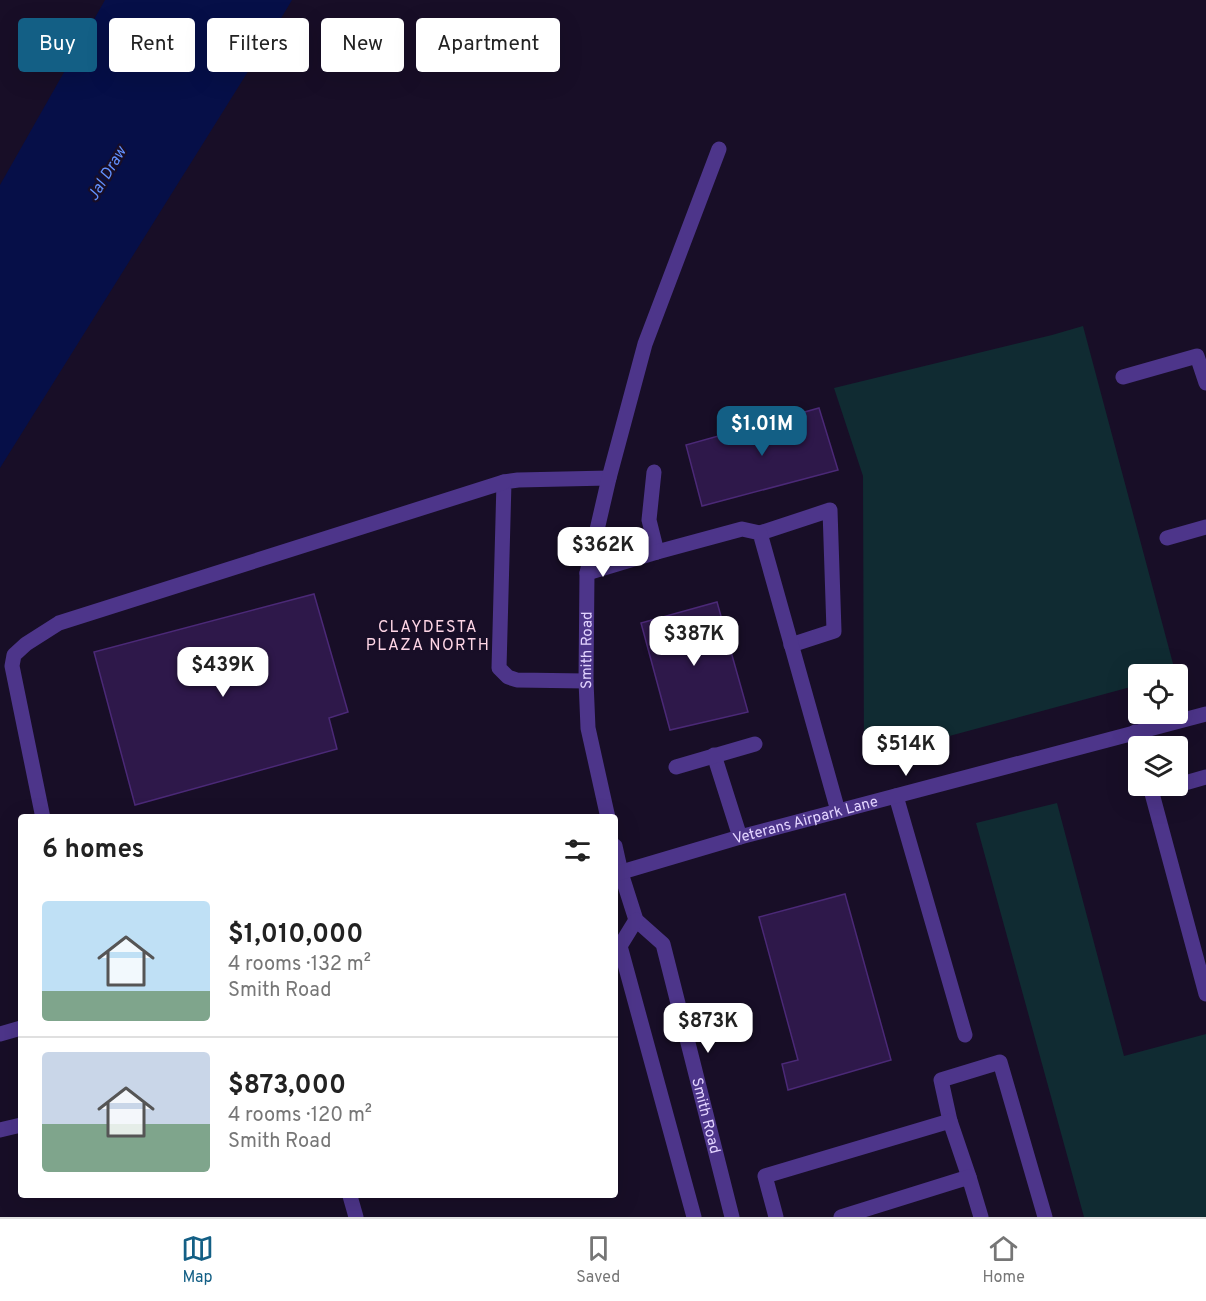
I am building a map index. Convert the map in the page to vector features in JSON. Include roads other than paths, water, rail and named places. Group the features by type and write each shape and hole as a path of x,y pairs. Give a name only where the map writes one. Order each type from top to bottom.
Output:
{"street":[{"name":"Smith Road","path":"607,814 588,728 587,573 609,478 645,344 719,149"},
{"path":"1123,377 1197,356 1206,383"},
{"path":"654,472 649,520 657,552"},
{"path":"42,814 12,666 14,655 26,644 59,623 504,482 609,478"},
{"path":"504,482 500,668 508,677 517,680 586,681"},
{"path":"587,573 742,529 760,533 830,510 834,631 791,645"},
{"path":"1167,538 1206,527"},
{"path":"760,533 838,811"},
{"name":"Veterans Airpark Lane","path":"1148,736 1206,714"},
{"name":"Veterans Airpark Lane","path":"618,873 740,837 896,796 1128,742"},
{"path":"676,767 755,744"},
{"path":"714,755 740,837"},
{"path":"1188,782 1206,777"},
{"path":"896,796 965,1035"},
{"path":"1153,796 1206,994"},
{"path":"618,873 636,920 620,946 694,1217"},
{"name":"Smith Road","path":"636,920 663,944 732,1217"},
{"path":"0,1034 18,1029"},
{"path":"981,1217 950,1121 941,1080 1000,1062 1045,1217"},
{"path":"776,1217 765,1176 950,1121"},
{"path":"0,1130 18,1126"},
{"path":"841,1217 969,1177"},
{"path":"351,1198 356,1217"}],"water":[{"name":"Jal Draw","path":"105,0 292,0 281,18 207,18 207,72 248,72 0,468 0,185 64,72 97,72 97,18 95,18"}],"district":[{"name":"CLAYDESTA PLAZA NORTH","path":"428,635"}]}
